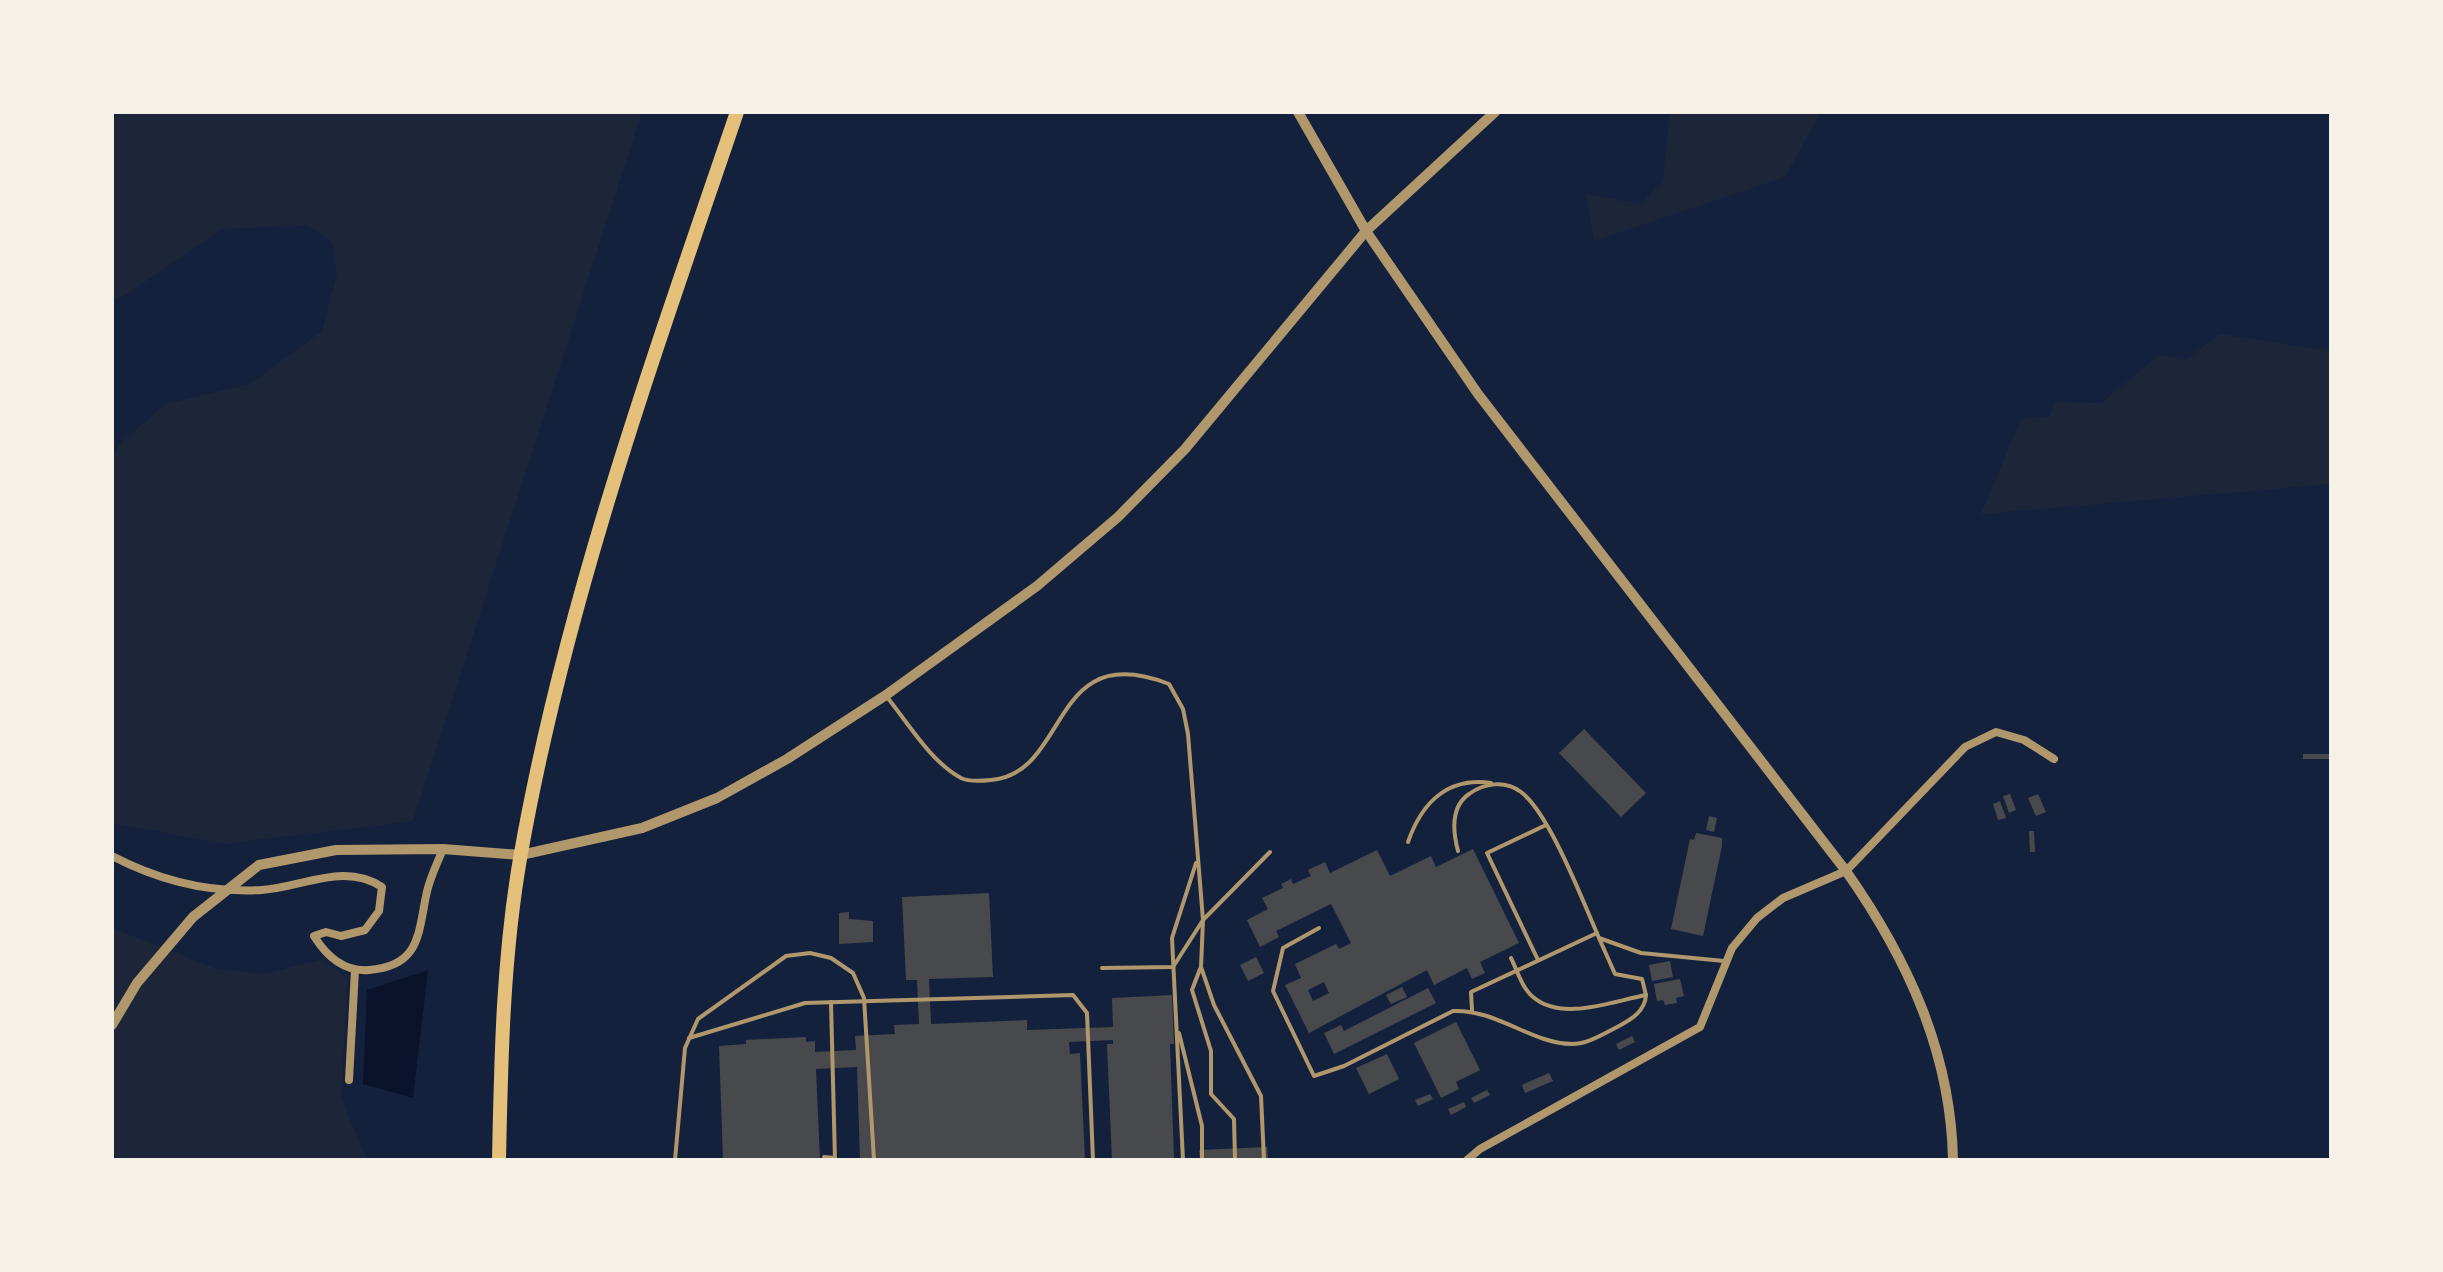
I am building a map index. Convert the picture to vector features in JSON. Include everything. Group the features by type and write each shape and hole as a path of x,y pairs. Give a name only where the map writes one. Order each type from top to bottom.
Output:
{"highway":[{"path":"499,1160 502,1038 521,855 549,712 625,440 737,112"}],"street":[{"path":"1298,112 1366,231 1478,394 1846,871 1888,932 1923,1008 1948,1099 1953,1160"},
{"path":"112,1025 137,983 193,917 259,865 336,850 443,849 521,855 642,828 717,798 787,759 886,695 1037,586 1118,517 1185,449 1366,231 1495,112"},
{"path":"1467,1160 1480,1149 1700,1027 1732,948 1757,918 1783,898 1846,871 1965,747 1996,732 2024,740 2054,759"},
{"path":"112,856 175,882 262,890 337,876 364,875 382,887 379,911 365,930 341,936 326,932 314,936 322,949 334,959 355,970 380,969 400,962 408,955 418,938 426,895 443,849"},
{"path":"349,1080 355,970"}],"lane":[{"path":"886,695 936,757 962,779 980,781 1003,779 1024,768 1083,688 1102,677 1126,672 1169,684 1183,709 1188,734 1203,920 1201,967 1192,990 1211,1051 1211,1094 1234,1119 1235,1160"},
{"path":"1319,928 1283,948 1273,991 1314,1076 1344,1066 1453,1011 1472,1010 1557,1042 1573,1044 1633,1019 1645,1004 1642,979 1615,974 1546,825 1530,800 1518,789 1460,782 1437,793 1408,842"},
{"path":"1458,851 1453,833 1459,805 1466,795 1493,784"},
{"path":"1538,960 1487,853 1546,825"},
{"path":"1173,967 1203,920 1270,852"},
{"path":"1183,1160 1172,938 1197,860"},
{"path":"1472,1010 1471,992 1598,936 1641,953 1727,962"},
{"path":"675,1160 685,1048 698,1019 786,956 810,953 831,958 853,973 864,998 874,1160"},
{"path":"1511,958 1530,995 1543,1003 1571,1009 1646,995"},
{"path":"1102,968 1173,967"},
{"path":"1201,967 1214,1005 1261,1096 1264,1160"},
{"path":"689,1038 805,1003 1073,995 1087,1013 1093,1160"},
{"path":"824,1157 835,1159 831,1002"},
{"path":"1176,1021 1202,1126 1202,1160"}],"shaded area":[{"path":"112,112 642,112 413,821 224,844 112,823 112,467 118,445 165,404 250,384 322,331 337,274 332,242 307,225 222,229 126,295 112,301"},
{"path":"1669,112 1821,112 1785,177 1594,241 1586,194 1640,204 1663,182"},
{"path":"2220,334 2331,351 2331,484 1981,514 2021,419 2049,416 2056,402 2101,403 2159,355 2187,359"},
{"path":"112,928 217,969 265,974 323,959 348,979 341,1098 367,1160 112,1160"},
{"path":"428,970 413,1098 363,1084 367,990"}],"building":[{"path":"1584,729 1646,793 1621,817 1559,753"},
{"path":"2303,754 2331,754 2331,759 2303,759"},
{"path":"2010,794 2016,810 2009,813 2003,796"},
{"path":"2038,794 2046,812 2036,816 2028,798"},
{"path":"2000,801 2006,818 1998,820 1993,804"},
{"path":"1709,816 1717,818 1714,832 1706,830"},
{"path":"2029,831 2034,831 2035,852 2030,852"},
{"path":"1696,833 1722,838 1703,936 1671,929 1690,839 1694,840"},
{"path":"1473,849 1519,943 1480,962 1485,973 1472,979 1467,968 1434,985 1427,970 1309,1033 1285,985 1301,978 1295,964 1336,944 1339,949 1351,943 1331,904 1276,931 1279,937 1260,947 1247,920 1268,909 1262,898 1283,888 1281,884 1291,879 1293,884 1311,876 1308,870 1325,862 1330,873 1377,850 1390,876 1431,856 1436,867","holes":["1324,982 1329,993 1313,1001 1308,990"]},
{"path":"989,893 993,977 929,979 931,1024 1027,1020 1027,1030 1113,1027 1112,998 1172,995 1174,1044 1170,1044 1174,1160 1112,1160 1107,1044 1113,1044 1113,1040 1069,1042 1070,1054 1080,1053 1085,1160 860,1160 857,1067 816,1069 820,1160 723,1160 719,1046 746,1044 746,1040 806,1037 806,1042 815,1041 815,1052 856,1050 855,1036 895,1034 894,1025 919,1024 917,980 906,980 902,897"},
{"path":"849,912 849,919 873,921 873,942 839,944 839,913"},
{"path":"1256,957 1264,973 1248,981 1240,965"},
{"path":"1670,961 1673,977 1652,981 1649,965"},
{"path":"1680,979 1684,996 1676,998 1677,1003 1665,1005 1663,1000 1657,1001 1654,984"},
{"path":"1402,987 1407,997 1391,1004 1386,995"},
{"path":"1428,988 1436,1003 1334,1054 1324,1033 1341,1025 1344,1031"},
{"path":"1456,1022 1480,1070 1456,1082 1459,1089 1441,1098 1414,1043"},
{"path":"1632,1036 1635,1042 1619,1050 1616,1044"},
{"path":"1387,1054 1399,1079 1369,1094 1356,1068"},
{"path":"1549,1073 1553,1081 1525,1093 1522,1085"},
{"path":"1487,1090 1490,1095 1474,1103 1471,1098"},
{"path":"1430,1094 1433,1099 1418,1106 1415,1100"},
{"path":"1464,1102 1466,1107 1451,1115 1448,1109"},
{"path":"1267,1147 1268,1160 1200,1160 1199,1150"}]}
